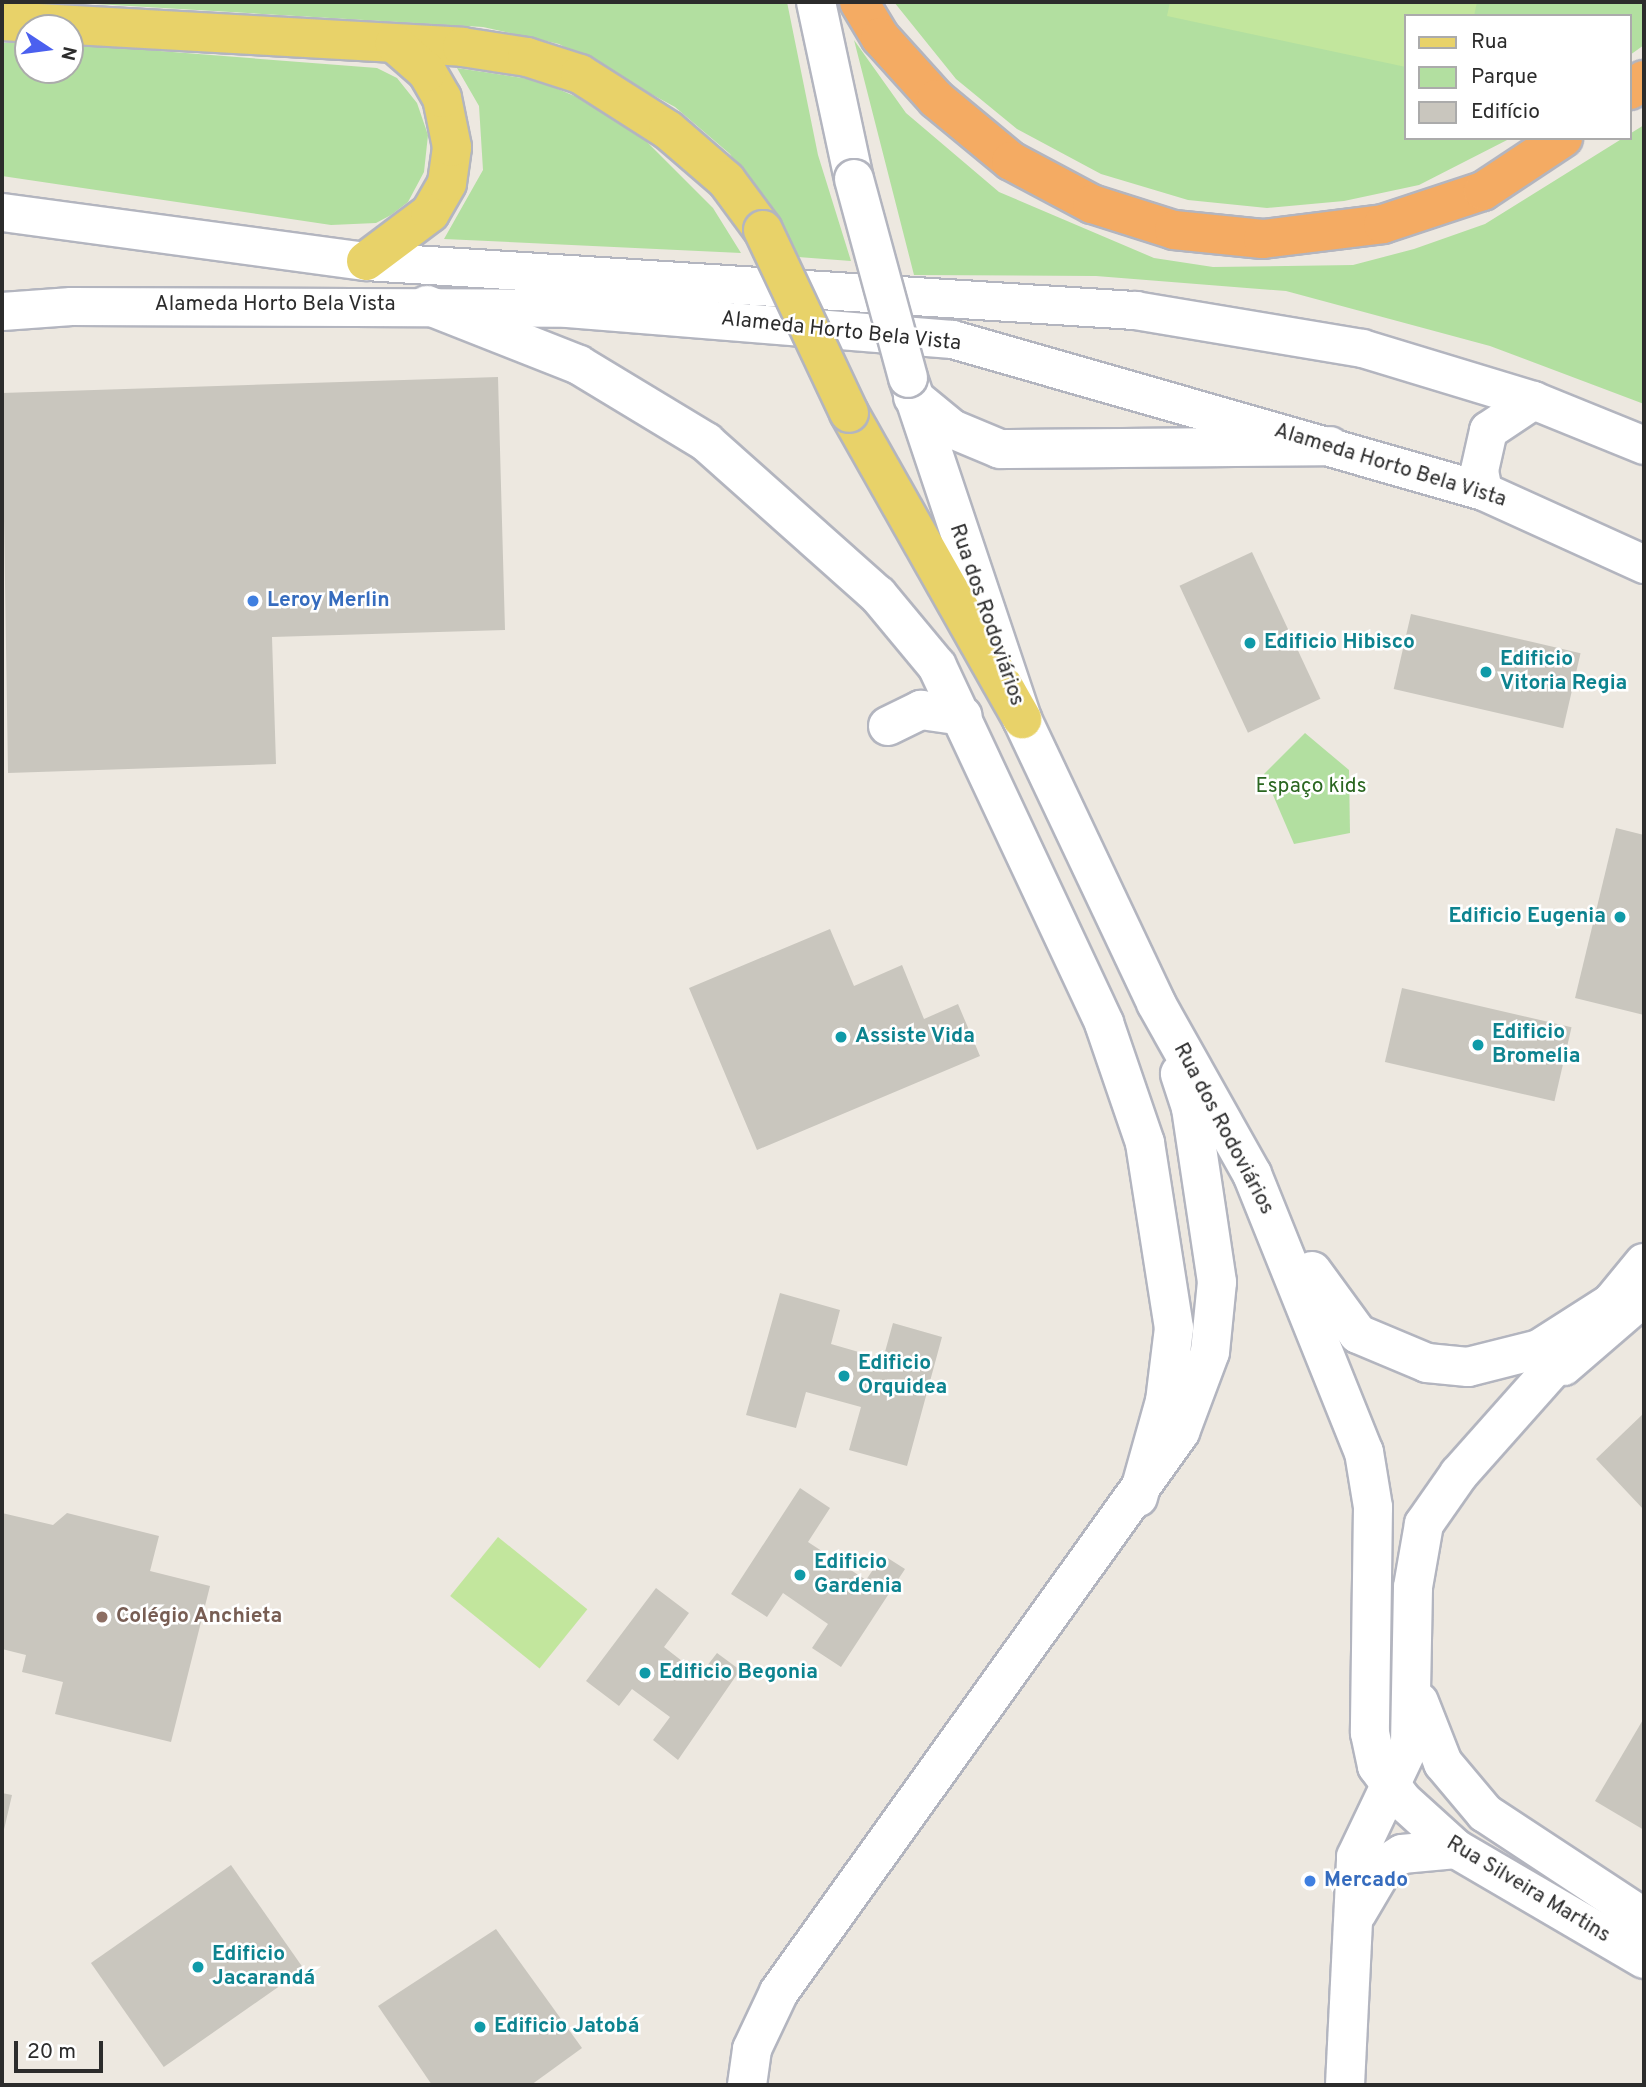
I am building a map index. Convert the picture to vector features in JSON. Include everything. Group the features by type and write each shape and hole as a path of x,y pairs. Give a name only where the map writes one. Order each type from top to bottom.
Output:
{"highway":[{"path":"859,2 880,37 936,99 1011,161 1092,204 1174,230 1263,239 1372,226 1483,191 1560,140"}],"main road":[{"name":"Rua dos Rodoviários","path":"816,2 855,179 910,388 1021,719 1156,1003 1252,1174 1363,1452 1376,1579 1370,1733 1377,1766 1389,1783"},
{"path":"2,21 395,44 527,57 580,74 668,130 726,180 763,230 849,413 1021,719"},
{"path":"366,261 430,213 447,183 452,147 442,98 427,72 395,44"},
{"path":"427,305 579,365 706,442 898,614 963,716 1018,844 1122,1069 1158,1205 1173,1358 1138,1497"},
{"path":"910,388 952,429 1000,450 1330,446"},
{"path":"888,726 920,710 963,716"},
{"path":"1018,844 1109,902"},
{"path":"747,2085 752,2049 779,1992 1138,1497 1181,1432 1199,1388 1217,1282 1191,1108 1156,1003"},
{"path":"1252,1174 1338,1313 1381,1348 1427,1363 1503,1363 1539,1349 1628,1303"},
{"path":"1345,2085 1356,1857 1389,1783 1410,1744 1416,1690 1413,1587 1424,1524 1459,1474 1536,1390 1628,1303 1644,1263"},
{"name":"Rua Silveira Martins","path":"1416,1690 1443,1763 1485,1813 1644,1918"},
{"name":"Rua Silveira Martins","path":"1389,1783 1456,1849 1644,1959"},
{"path":"1352,1935 1361,1899 1386,1864 1415,1851 1456,1849"}],"street":[{"name":"Alameda Horto Bela Vista","path":"2,212 366,261 1135,310 1362,348 1533,400 1644,445"},
{"name":"Alameda Horto Bela Vista","path":"2,311 427,305 567,307 952,339 1483,491 1644,564"},
{"path":"1483,491 1479,470 1488,430 1533,400"}],"green space":[{"path":"62,2 787,2 818,155 851,261 798,257 730,154 675,107 559,44 483,27"},
{"path":"894,2 1644,2 1644,45 1632,54 1632,14 1404,14 1404,140 1507,140 1419,185 1344,201 1267,208 1188,200 1101,174 1017,129 956,79"},
{"path":"1170,2 1477,2 1474,14 1404,14 1404,67 1167,16"},
{"path":"854,40 906,113 999,192 1154,258 1213,267 1353,265 1414,249 1485,224 1620,140 1632,140 1632,132 1644,125 1644,404 1490,346 1286,291 1096,276 914,275"},
{"path":"2,43 14,43 14,84 84,84 84,45 377,68 397,78 417,103 428,135 424,172 408,202 391,215 376,223 331,225 2,176"},
{"path":"457,68 536,80 589,102 637,132 713,208 741,253 444,239 483,170 479,106"},
{"name":"Espaço kids","path":"1305,733 1349,770 1350,833 1294,844 1264,774"},
{"path":"498,1537 587,1609 540,1668 450,1596"}],"building":[{"name":"Leroy Merlin","path":"498,377 505,630 272,637 276,764 8,773 2,393"},
{"name":"Edificio Hibisco","path":"1252,552 1320,699 1248,733 1179,586"},
{"name":"Edificio Vitoria Regia","path":"1411,614 1581,653 1563,728 1394,689"},
{"name":"Edificio Eugenia","path":"1616,828 1644,835 1644,1015 1575,998"},
{"name":"Assiste Vida","path":"830,929 854,986 902,965 924,1019 958,1004 980,1056 757,1150 689,988"},
{"name":"Edificio Bromelia","path":"1402,988 1572,1027 1554,1101 1385,1062"},
{"name":"Edificio Orquidea","path":"780,1293 840,1310 831,1344 883,1359 893,1323 942,1337 907,1466 849,1450 861,1407 806,1392 796,1428 746,1415"},
{"path":"1644,1413 1644,1510 1596,1459"},
{"name":"Edificio Gardenia","path":"800,1488 830,1508 808,1542 866,1580 883,1555 905,1569 841,1667 812,1648 828,1624 783,1593 767,1617 731,1594"},
{"name":"Colégio Anchieta","path":"2,1513 53,1525 67,1513 159,1536 150,1571 210,1586 171,1742 55,1714 63,1682 22,1672 26,1655 2,1649"},
{"name":"Edificio Begonia","path":"656,1588 689,1613 664,1647 700,1675 717,1653 740,1670 678,1760 653,1740 670,1717 632,1689 619,1706 586,1681"},
{"path":"1644,1718 1644,1830 1595,1801"},
{"path":"2,1793 12,1795 3,1834 2,1834"},
{"name":"Edificio Jacarandá","path":"231,1865 304,1969 164,2067 91,1963"},
{"name":"Edificio Jatobá","path":"496,1929 582,2048 531,2085 432,2085 378,2006"}],"place":[{"name":"Leroy Merlin","path":"253,601"},
{"name":"Edificio Hibisco","path":"1250,643"},
{"name":"Edificio Vitoria Regia","path":"1486,672"},
{"name":"Edificio Eugenia","path":"1620,917"},
{"name":"Assiste Vida","path":"841,1037"},
{"name":"Edificio Bromelia","path":"1478,1045"},
{"name":"Edificio Orquidea","path":"844,1376"},
{"name":"Edificio Gardenia","path":"800,1575"},
{"name":"Colégio Anchieta","path":"102,1617"},
{"name":"Edificio Begonia","path":"645,1673"},
{"name":"Mercado","path":"1310,1881"},
{"name":"Edificio Jacarandá","path":"198,1967"},
{"name":"Edificio Jatobá","path":"480,2027"}]}
